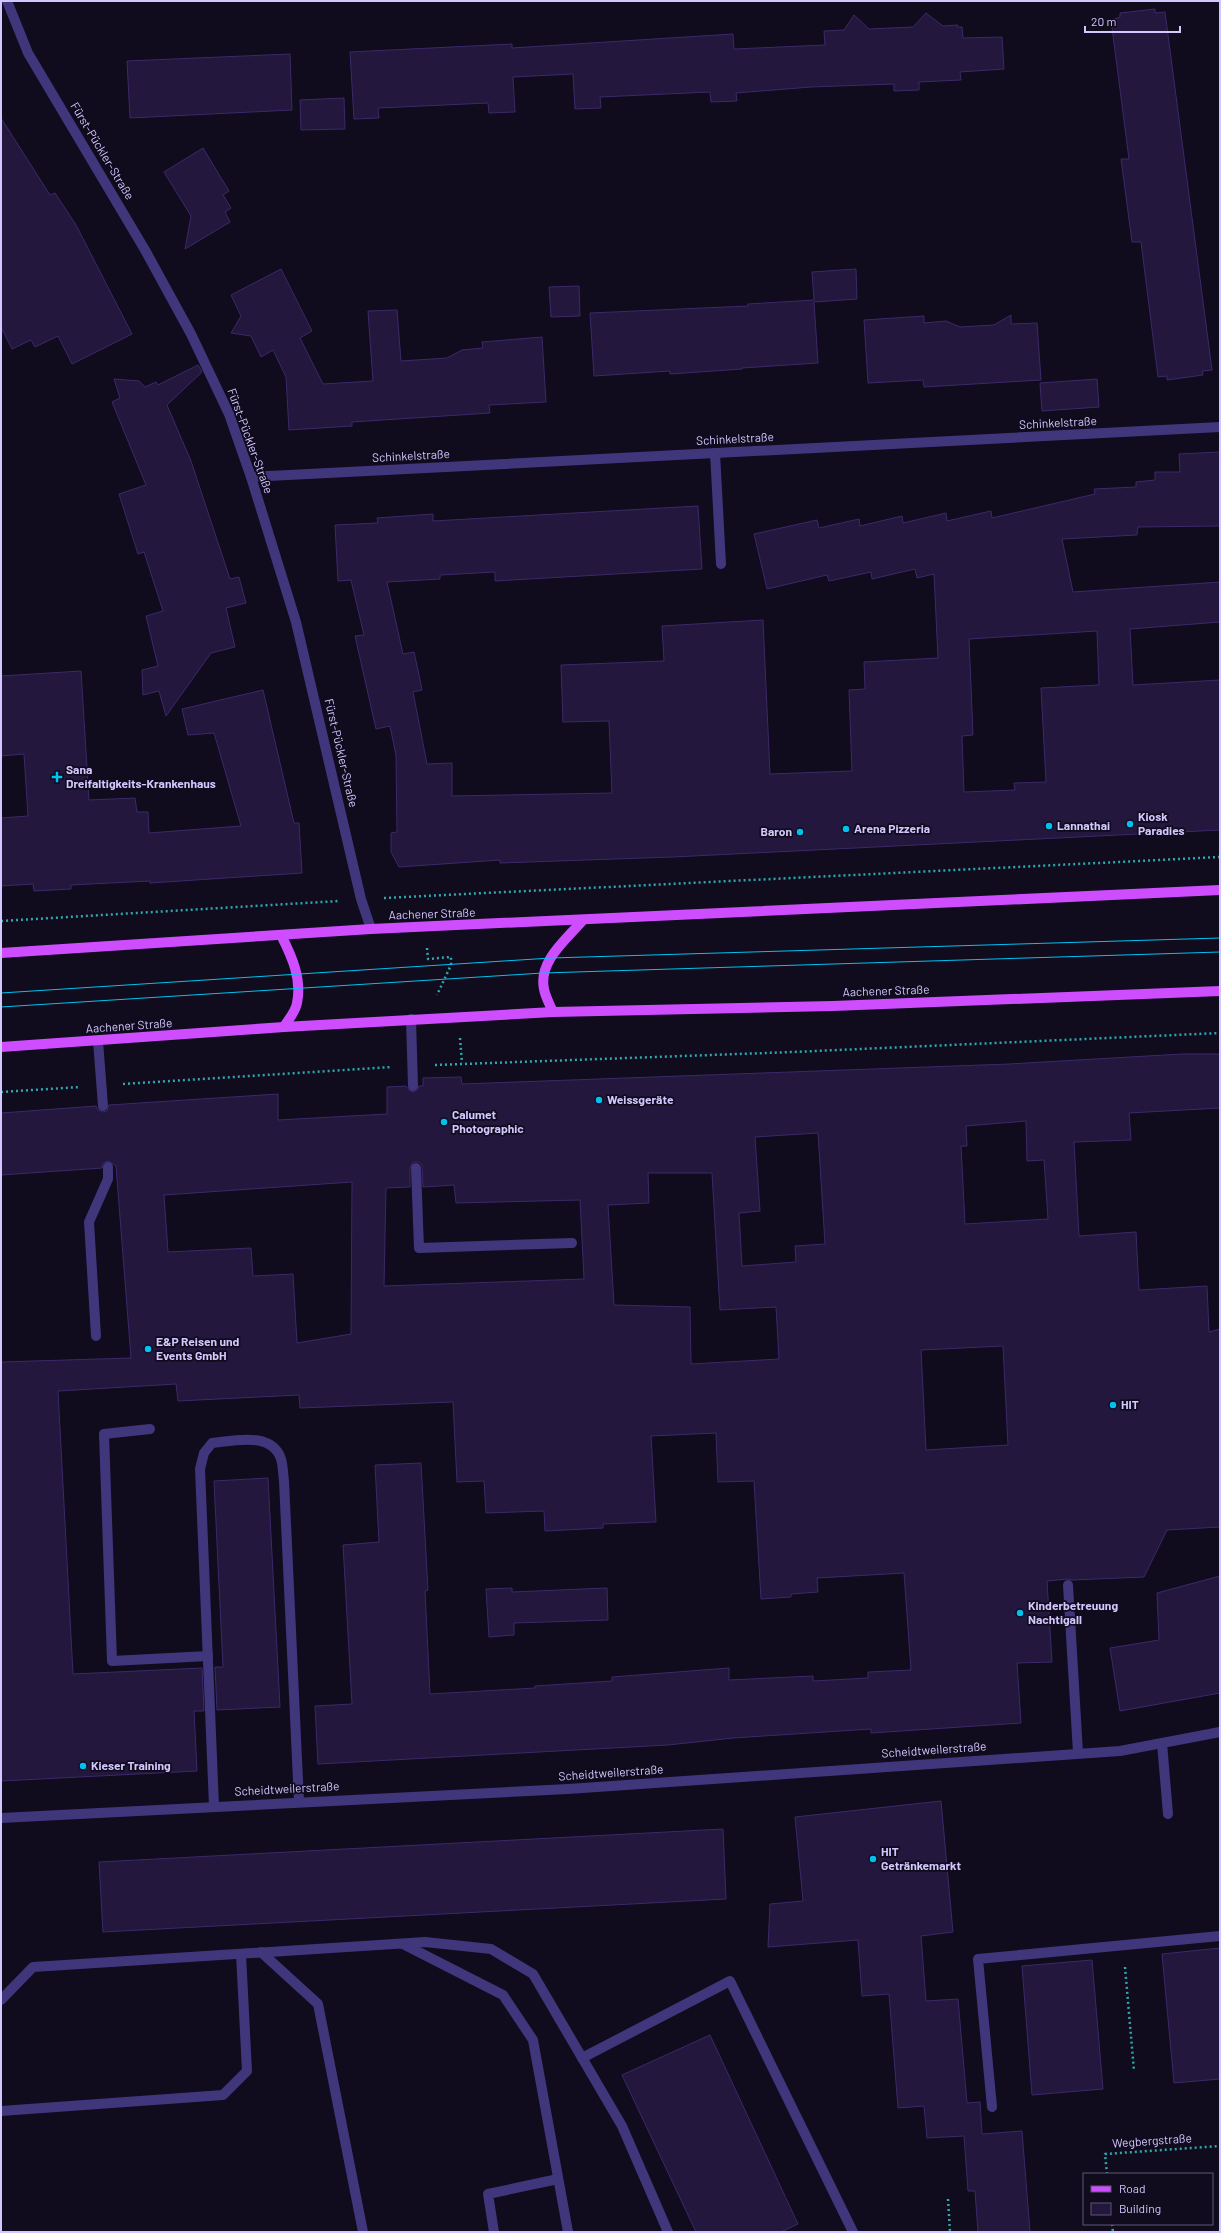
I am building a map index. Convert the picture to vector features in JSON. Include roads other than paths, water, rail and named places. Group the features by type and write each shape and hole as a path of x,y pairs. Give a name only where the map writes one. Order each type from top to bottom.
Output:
{"main road":[{"name":"Aachener Straße","path":"1,954 282,937 370,929 1220,890"},
{"path":"553,1012 544,989 544,973 550,958 583,920"},
{"path":"282,937 294,960 297,987 297,1003 284,1027"},
{"name":"Aachener Straße","path":"1,1047 284,1027 553,1012 833,1006 1220,991"}],"street":[{"name":"Fürst-Pückler-Straße","path":"7,1 28,53 145,250 191,334 229,414 251,477 296,622 361,899 370,929"},
{"name":"Schinkelstraße","path":"251,477 1220,427"},
{"path":"715,453 721,564"},
{"path":"411,1019 413,1086"},
{"path":"98,1041 103,1106"},
{"path":"96,1336 89,1222 108,1179 108,1167"},
{"path":"416,1168 418,1248 572,1243"},
{"path":"150,1429 104,1434 112,1661 208,1656"},
{"path":"214,1806 200,1469 204,1453 212,1444 252,1439 271,1446 280,1458 284,1481 298,1802"},
{"path":"1068,1585 1078,1753"},
{"name":"Scheidtweilerstraße","path":"1,1818 568,1789 1120,1751 1220,1732"},
{"path":"1162,1743 1168,1814"},
{"path":"992,2107 978,1959 1220,1936"},
{"path":"1,2000 34,1967 425,1942 491,1949 533,1974 622,2126 668,2232"},
{"path":"402,1944 503,1995 534,2040 568,2232"},
{"path":"261,1952 318,2004 363,2232"},
{"path":"1,2111 223,2095 247,2071 241,1954"},
{"path":"582,2058 730,1981 854,2232"},
{"path":"494,2232 488,2194 558,2179"}],"tram line":[{"path":"1,993 551,958 1220,938"},
{"path":"1,1007 543,973 1220,952"}],"place":[{"name":"Sana Dreifaltigkeits-Krankenhaus","path":"57,777"},
{"name":"Kiosk Paradies","path":"1130,824"},
{"name":"Lannathai","path":"1049,826"},
{"name":"Arena Pizzeria","path":"846,829"},
{"name":"Baron","path":"800,832"},
{"name":"Weissgeräte","path":"599,1100"},
{"name":"Calumet Photographic","path":"444,1122"},
{"name":"E&P Reisen und Events GmbH","path":"148,1349"},
{"name":"HIT","path":"1113,1405"},
{"name":"Kinderbetreuung Nachtigall","path":"1020,1613"},
{"name":"Kieser Training","path":"83,1766"},
{"name":"HIT Getränkemarkt","path":"873,1859"}]}
